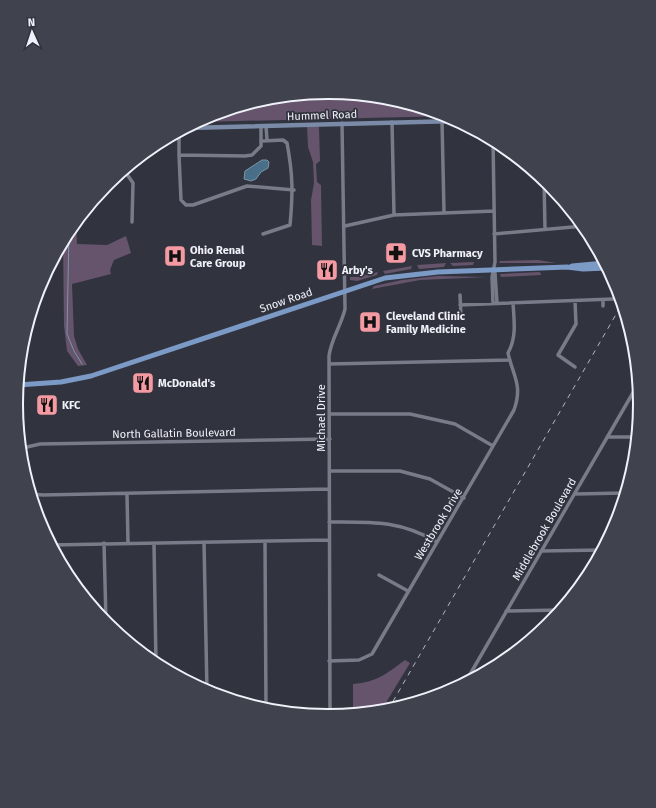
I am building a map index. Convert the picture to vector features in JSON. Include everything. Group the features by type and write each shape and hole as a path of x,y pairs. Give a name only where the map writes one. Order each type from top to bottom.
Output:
{"main road":[{"name":"Snow Road","path":"24,385 60,382 91,376 345,290 402,275 438,272 567,267 582,264 599,263"},
{"name":"Snow Road","path":"567,267 583,269 602,268"}],"street":[{"name":"Hummel Road","path":"198,128 442,121"},
{"path":"442,121 444,212"},
{"path":"392,122 394,215"},
{"name":"Michael Drive","path":"330,709 329,364 331,343 344,315 345,290 342,123"},
{"path":"264,126 267,140"},
{"path":"179,155 245,156 252,154 259,149 262,141 264,126"},
{"path":"179,138 181,200 186,205 199,203 247,186 294,190"},
{"path":"262,141 283,140 287,143 294,190 290,225 263,234"},
{"path":"493,148 494,270 492,278 495,303"},
{"path":"127,175 133,183 132,222"},
{"path":"544,188 545,229"},
{"path":"344,226 394,215 494,211"},
{"path":"494,234 576,227"},
{"path":"460,295 461,316"},
{"path":"460,305 613,299"},
{"path":"603,300 603,306"},
{"path":"574,367 558,355 576,324 575,301"},
{"path":"329,364 510,360 508,353 513,346 515,337 514,303"},
{"name":"Westbrook Drive","path":"329,661 359,660 372,654 514,410 519,398 518,387 510,360"},
{"name":"Middlebrook Boulevard","path":"470,674 632,393"},
{"path":"330,414 410,414 455,424 493,446"},
{"path":"607,437 631,437"},
{"name":"North Gallatin Boulevard","path":"27,447 40,444 330,439"},
{"path":"329,471 400,471 430,479 464,498"},
{"path":"37,494 127,494 329,489"},
{"path":"575,494 620,493"},
{"path":"127,494 128,543"},
{"path":"329,522 386,523 422,533 437,542"},
{"path":"57,545 329,540"},
{"path":"204,542 207,684"},
{"path":"265,542 266,703"},
{"path":"104,543 106,613"},
{"path":"154,544 156,656"},
{"path":"541,551 596,550"},
{"path":"379,575 408,591"},
{"path":"506,611 553,610"}],"shaded area":[{"path":"328,99 388,105 430,116 212,122 249,109 268,105"},
{"path":"307,127 319,127 320,161 316,164 317,182 321,185 322,246 312,245 311,200 314,183 313,162 308,147"},
{"path":"76,232 77,244 107,245 126,236 131,253 114,260 110,270 111,274 72,284 74,336 78,349 87,365 78,366 67,351 64,326 63,253 74,235"},
{"path":"538,260 556,263 499,263 500,261"},
{"path":"474,262 473,265 453,266 450,263"},
{"path":"446,263 444,267 419,269 417,265"},
{"path":"412,266 411,269 385,274 383,271"},
{"path":"378,272 377,275 357,281 350,280 350,277 357,277"},
{"path":"540,272 541,275 501,277 500,274"},
{"path":"437,276 487,277 420,280 372,289 374,286 402,280"},
{"path":"405,660 410,663 386,703 353,708 353,684 369,681 387,673"}],"water":[{"path":"262,160 267,160 269,162 268,168 261,172 256,179 251,181 244,179 245,171"}],"waterway":[{"path":"69,243 67,334 74,351 82,364"}],"railway":[{"path":"393,702 618,310"}],"place":[{"name":"CVS Pharmacy","path":"396,253"},
{"name":"Ohio Renal Care Group","path":"175,256"},
{"name":"Arby's","path":"327,270"},
{"name":"Cleveland Clinic Family Medicine","path":"370,322"},
{"name":"McDonald's","path":"143,383"},
{"name":"KFC","path":"47,405"}]}
